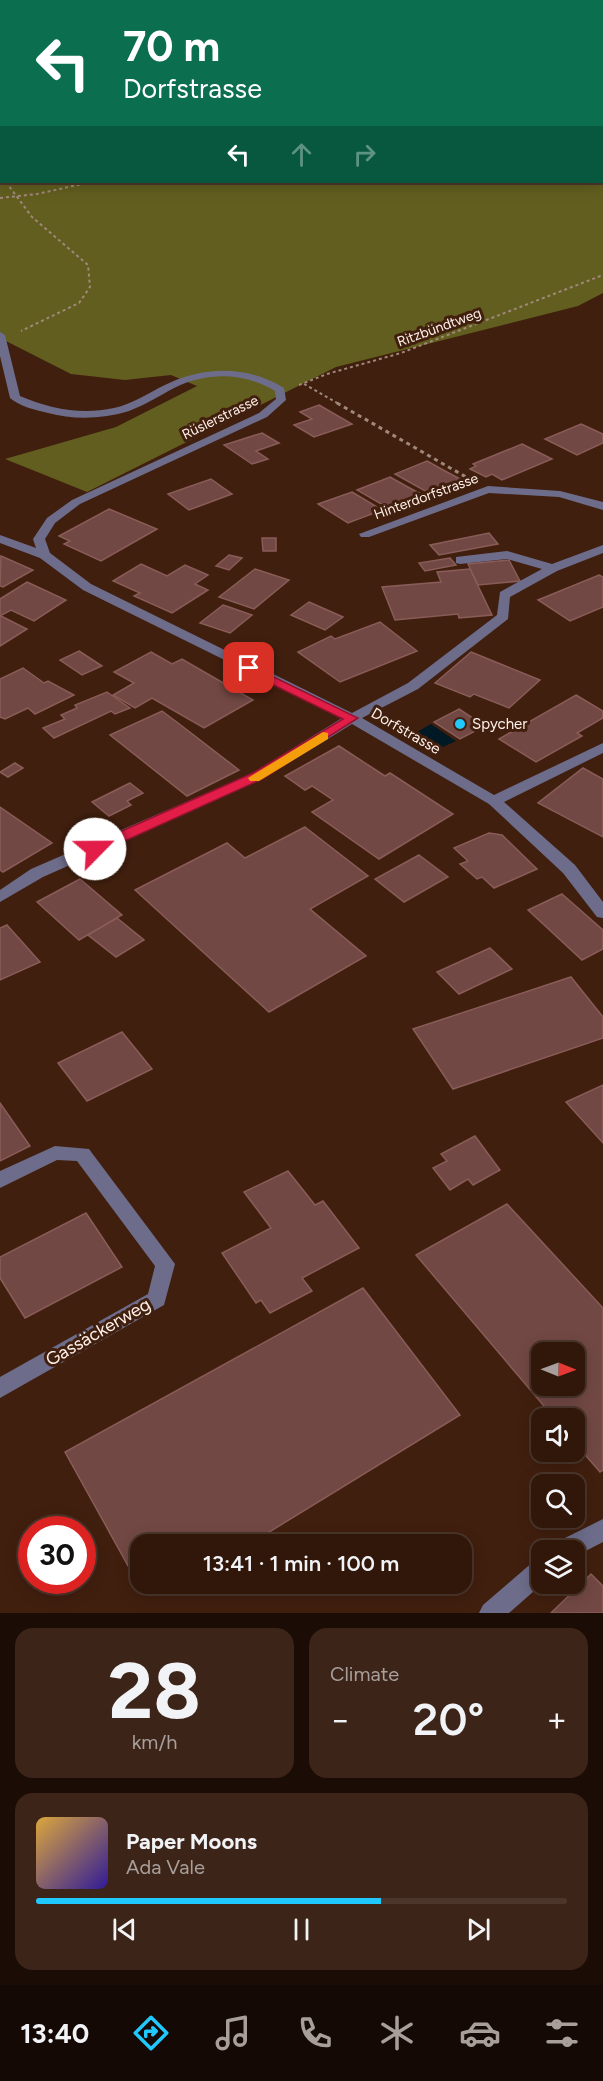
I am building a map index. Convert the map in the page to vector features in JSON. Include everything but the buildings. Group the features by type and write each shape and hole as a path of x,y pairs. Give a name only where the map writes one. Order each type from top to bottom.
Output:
{"street":[{"name":"Rüslerstrasse","path":"2,338 15,398 42,410 64,414 117,411 139,404 187,379 212,374 249,375 268,382 280,390 281,400 263,415 76,502 51,521 39,539 44,555"},
{"name":"Hinterdorfstrasse","path":"365,534 488,489 560,494 590,500 603,506"},
{"name":"Dorfstrasse","path":"0,539 44,555 87,586 137,613 352,718 494,801 569,869 603,912"},
{"path":"0,897 37,873 258,776 352,718 413,686 503,616 504,595 553,568 603,549"},
{"path":"460,560 507,555 553,568"},
{"path":"494,801 603,747"},
{"name":"Gassäckerweg","path":"0,1180 55,1153 82,1154 165,1264 157,1299 0,1388"},
{"path":"584,1540 603,1530"},
{"path":"491,1613 531,1578"}],"path":[{"path":"2,338 79,303 90,287 88,265 51,235 15,198 7,183"},
{"path":"0,198 15,198 86,183"},
{"name":"Ritzbündtweg","path":"280,390 401,353 603,275"},
{"path":"303,383 488,489"}],"shaded area":[{"path":"0,183 603,183 603,293 578,306 336,367 87,492 5,459 116,427 197,386 171,375 125,380 71,374 0,338"}],"water":[{"path":"431,724 456,741 443,747 417,732"}],"slow traffic":[{"path":"254,778 323,736"}],"place":[{"name":"Spycher","path":"460,724"}],"route":[{"path":"95,849 258,776 352,718 249,668"}]}
